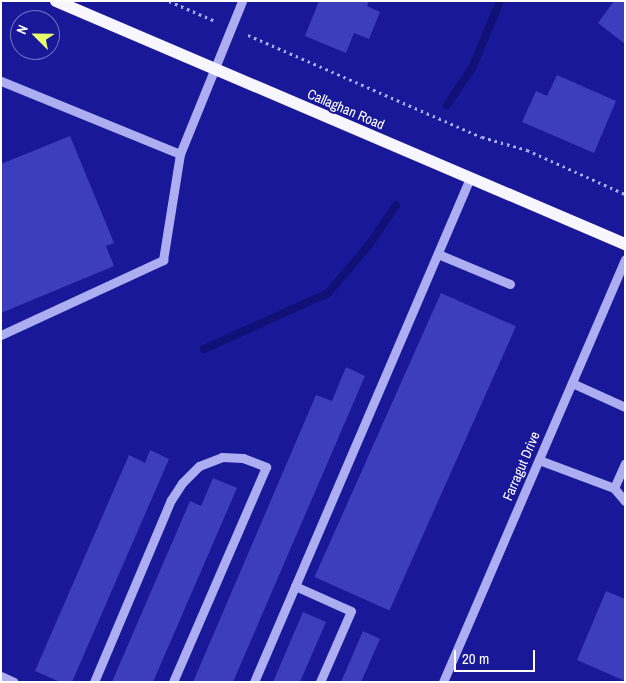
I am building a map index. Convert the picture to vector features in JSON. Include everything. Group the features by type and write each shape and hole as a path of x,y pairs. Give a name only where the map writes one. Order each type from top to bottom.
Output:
{"main road":[{"name":"Callaghan Road","path":"56,1 625,244"}],"street":[{"path":"1,335 163,260 180,154 242,1"},
{"path":"1,81 180,154"},
{"path":"254,682 470,178"},
{"path":"438,254 510,284"},
{"name":"Farragut Drive","path":"443,682 625,260"},
{"path":"572,383 625,407"},
{"path":"94,682 171,500 182,483 199,466 222,457 243,458 266,467 173,682"},
{"path":"539,460 614,488 625,501"},
{"path":"614,488 625,463"},
{"path":"294,586 351,611 320,682"},
{"path":"1,676 14,682"}],"path":[{"path":"169,1 205,16"},
{"path":"261,40 482,137 527,150 625,194"}],"building":[{"path":"319,1 369,1 367,6 380,12 369,39 354,33 346,53 305,36"},
{"path":"614,1 625,1 625,44 598,23"},
{"path":"557,75 616,101 594,153 522,122 536,91 547,96"},
{"path":"70,136 114,243 106,246 114,266 1,313 1,164"},
{"path":"441,293 516,326 389,610 315,577"},
{"path":"346,367 365,376 233,682 193,682 316,395 332,401"},
{"path":"150,450 169,459 72,682 60,682 35,671 129,455 145,463"},
{"path":"213,478 237,488 153,682 112,682 190,501 201,506"},
{"path":"606,591 625,599 625,681 577,660"},
{"path":"303,612 326,622 300,682 273,682"},
{"path":"363,631 380,639 361,682 341,682"}],"waterway":[{"path":"447,105 472,68 500,1"},
{"path":"204,349 328,293 369,245 396,205"}]}
